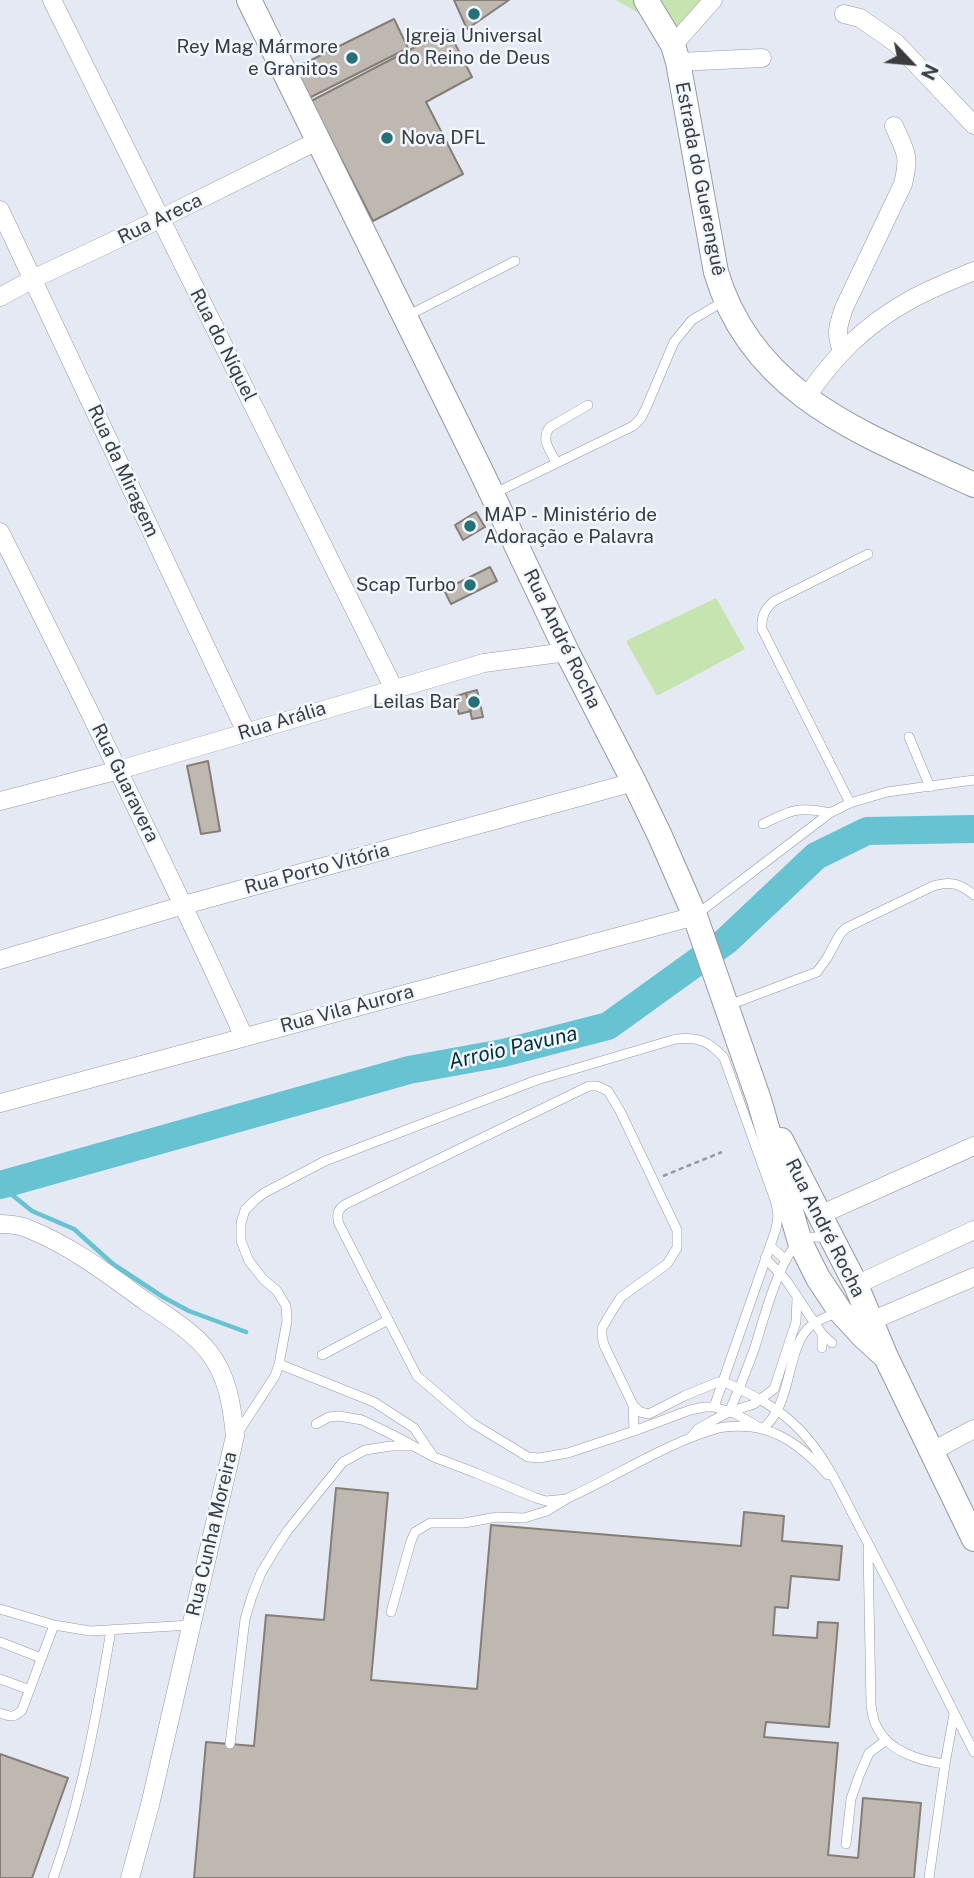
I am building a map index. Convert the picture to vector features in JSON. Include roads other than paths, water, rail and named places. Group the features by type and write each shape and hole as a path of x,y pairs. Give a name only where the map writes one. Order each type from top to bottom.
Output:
{"main road":[{"name":"Rua André Rocha","path":"249,0 567,652 660,835 696,920 759,1100 793,1251 818,1278 849,1299 871,1321 974,1539"},
{"name":"Estrada do Guerenguê","path":"646,0 676,53 716,272 732,314 745,335 763,359 805,399 879,441 974,485"},
{"name":"Rua André Rocha","path":"759,1100 833,1239 849,1299 864,1337 886,1357"}],"street":[{"name":"Rua do Níquel","path":"52,0 394,688"},
{"path":"676,53 713,0"},
{"path":"844,14 860,18 896,43 974,125"},
{"path":"676,53 762,58"},
{"path":"842,351 837,338 844,308 905,177 908,160 894,126"},
{"name":"Rua Areca","path":"0,296 319,140"},
{"name":"Rua da Miragem","path":"0,210 246,732"},
{"path":"805,399 842,351 878,320 910,300 974,271"},
{"name":"Rua Guaravera","path":"0,532 119,770 244,1037"},
{"name":"Rua Arália","path":"0,801 119,770 484,663 567,652"},
{"name":"Rua Porto Vitória","path":"0,960 184,905 634,782"},
{"name":"Rua Vila Aurora","path":"0,1103 696,920"},
{"path":"820,1215 974,1146"},
{"name":"Rua Cunha Moreira","path":"0,1224 29,1229 88,1260 190,1333 208,1352 223,1376 231,1401 235,1436 150,1805 130,1878"},
{"path":"849,1299 974,1230"},
{"path":"871,1321 974,1277"},
{"path":"931,1452 974,1429"}],"lane":[{"path":"405,317 515,261"},
{"path":"492,494 632,426 641,418 646,408 674,342 692,320 726,300"},
{"path":"556,463 545,433 550,427 588,405"},
{"path":"850,803 762,629 762,622 767,608 774,601 868,554"},
{"path":"909,737 930,787"},
{"path":"696,920 830,813 850,803 887,792 974,780"},
{"path":"763,824 804,808 830,813"},
{"path":"726,1007 811,975 822,967 846,928 933,886 952,883 974,895"},
{"path":"235,1436 268,1388 279,1364 287,1321 286,1306 277,1291 249,1261 241,1241 241,1223 245,1210 255,1200 325,1161 524,1085 676,1039 691,1038 714,1046 724,1058 776,1203 778,1216 715,1407"},
{"path":"836,1484 796,1445 715,1407 690,1410 568,1452 539,1458 528,1457 472,1423 418,1376 337,1217 338,1212 346,1203 589,1086 608,1091 621,1111 677,1230 677,1248 667,1264 621,1297 602,1328 604,1345 633,1405 640,1412 649,1414 684,1396 724,1382 761,1400 799,1429 821,1455 868,1544 974,1752"},
{"path":"729,1412 740,1389 780,1275 793,1251 807,1238 833,1239"},
{"path":"770,1245 793,1251"},
{"path":"765,1258 786,1280 822,1334 832,1343"},
{"path":"691,1438 698,1430 729,1412 761,1400 776,1386 796,1322 797,1298"},
{"path":"391,1612 411,1541 415,1532 430,1523 464,1523 497,1517 524,1518 547,1511 566,1499 691,1438 719,1428 762,1429 778,1411 806,1331 849,1299"},
{"path":"322,1355 388,1320"},
{"path":"822,1334 822,1348"},
{"path":"279,1364 373,1402 414,1428 434,1457"},
{"path":"633,1405 634,1431"},
{"path":"316,1424 329,1417 339,1416 362,1420 434,1457 546,1502 566,1499"},
{"path":"230,1744 245,1619 256,1585 271,1557 288,1530 343,1462 365,1450 413,1446"},
{"path":"868,1544 871,1705 876,1726 885,1741 904,1752 928,1762 944,1763"},
{"path":"0,1608 54,1625 90,1631 191,1625"},
{"path":"0,1713 9,1717 16,1716 22,1710 54,1625"},
{"path":"53,1878 68,1837 83,1777 111,1630"},
{"path":"0,1642 41,1658"},
{"path":"0,1679 30,1690"},
{"path":"929,1878 944,1763 954,1714"},
{"path":"846,1844 851,1799 859,1776 869,1753 885,1741"}],"waterway":[{"name":"Arroio Pavuna","path":"0,1185 409,1070 503,1053 608,1026 726,941 816,856 867,831 974,829"},
{"path":"0,1185 32,1211 74,1229 113,1264 163,1297 189,1311 246,1332"}],"place":[{"name":"Igreja Universal do Reino de Deus","path":"474,14"},
{"name":"Rey Mag Mármore e Granitos","path":"352,58"},
{"name":"Nova DFL","path":"387,138"},
{"name":"MAP - Ministério de Adoração e Palavra","path":"470,526"},
{"name":"Scap Turbo","path":"470,585"},
{"name":"Leilas Bar","path":"474,702"}]}
